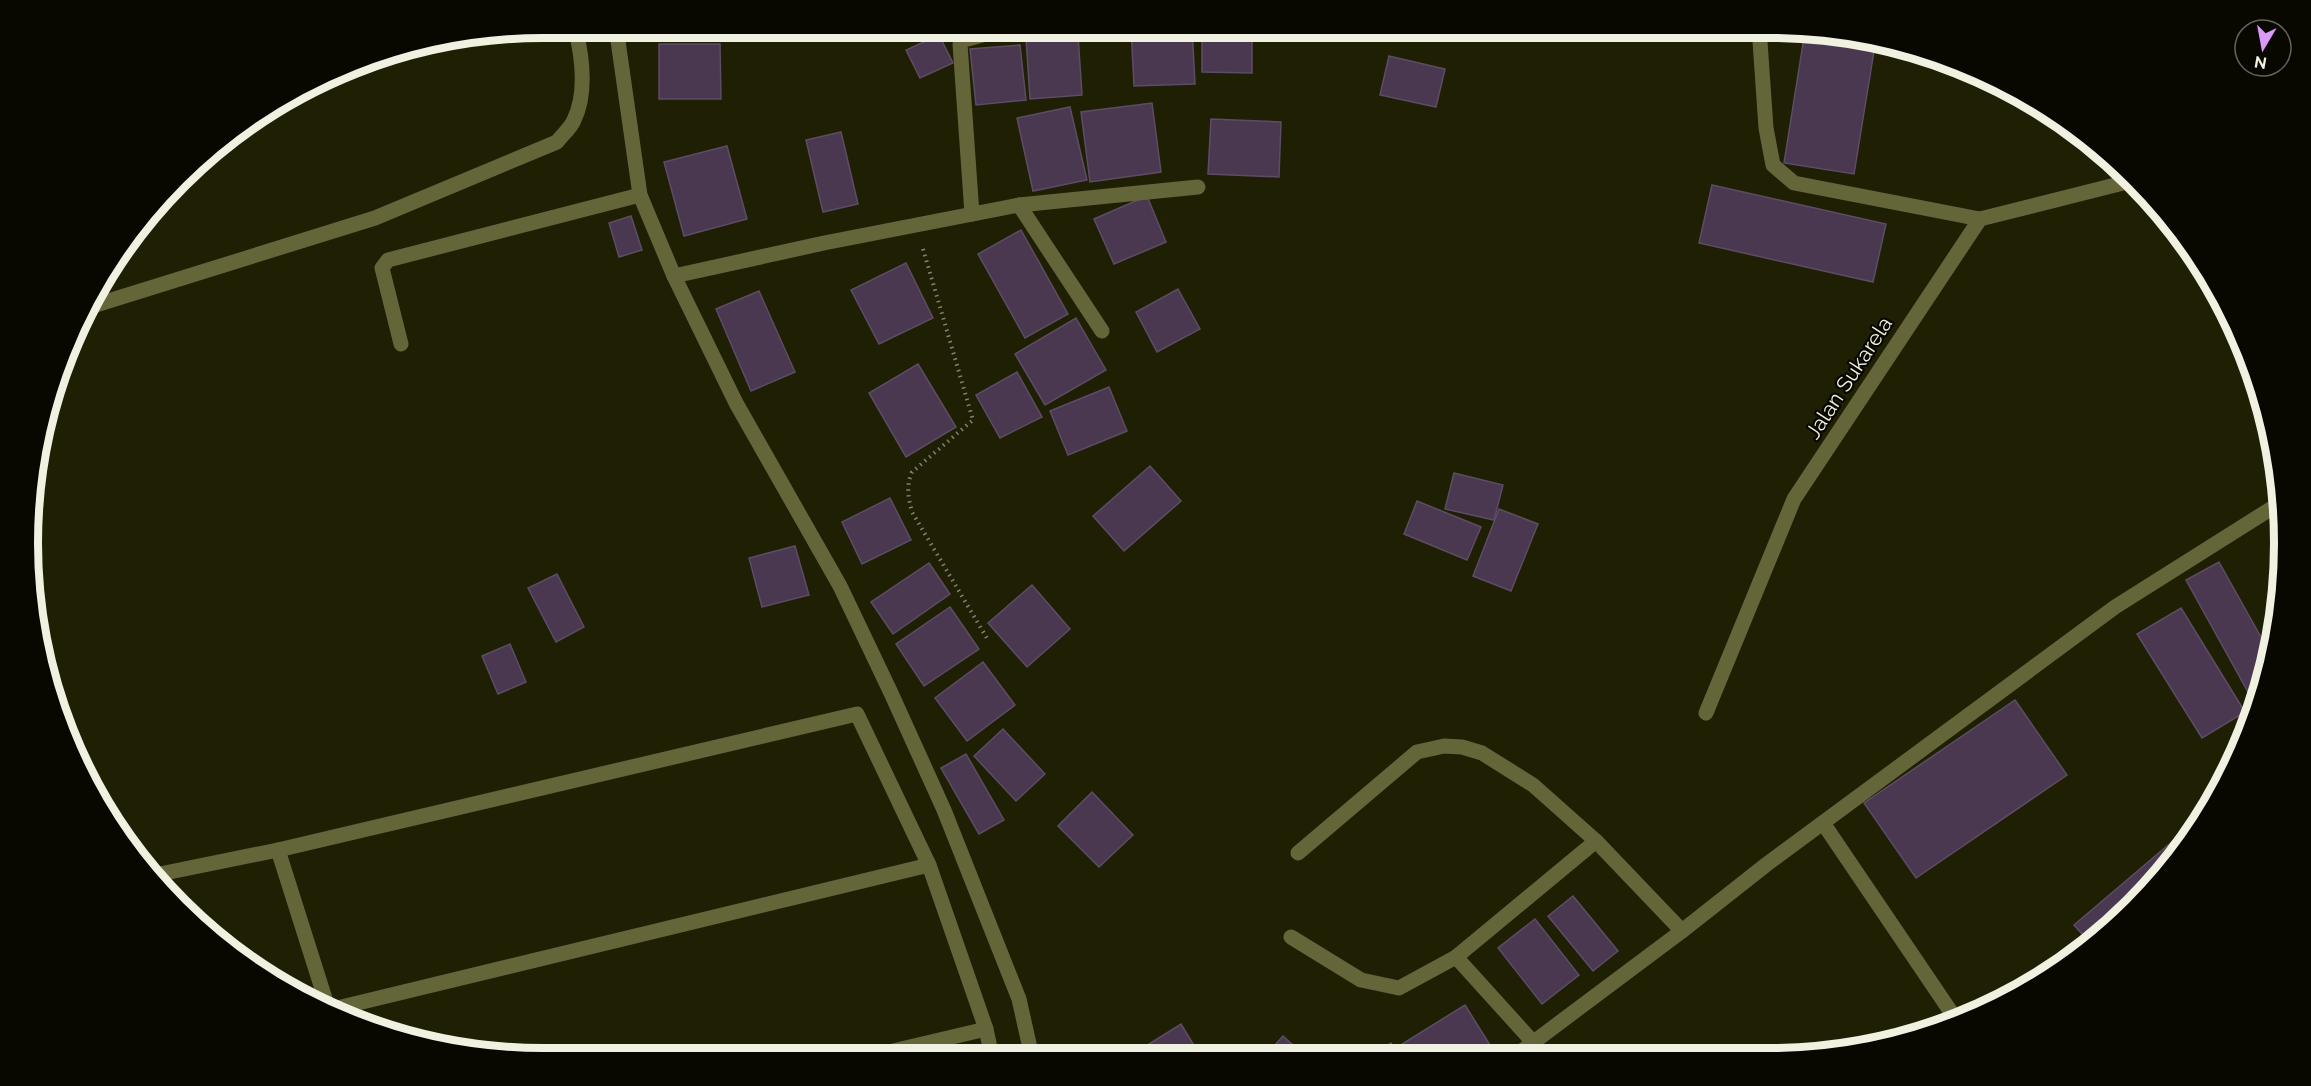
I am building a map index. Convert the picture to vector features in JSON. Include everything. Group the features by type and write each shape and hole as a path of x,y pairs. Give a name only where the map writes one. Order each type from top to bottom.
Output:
{"street":[{"path":"98,304 375,218 557,142 574,120 580,98 582,56 578,38"},
{"path":"617,38 640,195 674,276 736,403 840,586 891,693 944,810 1019,999 1030,1048"},
{"path":"971,38 964,40 960,46 972,214"},
{"path":"1760,38 1766,128 1773,165 1794,183 1980,219 2122,183"},
{"path":"674,276 1019,205 1197,187"},
{"path":"401,344 382,268 388,260 640,195"},
{"path":"1019,205 1102,332"},
{"name":"Jalan Sukarela","path":"1706,714 1794,499 1980,219"},
{"path":"1524,1048 2115,607 2272,508"},
{"path":"161,874 278,850 854,713 859,716 929,865 986,1029 990,1048"},
{"path":"1298,853 1417,752 1444,746 1482,753 1533,785 1596,841 1682,932"},
{"path":"1823,823 1952,1014"},
{"path":"1290,937 1361,980 1399,988 1456,957 1596,841"},
{"path":"278,850 325,999"},
{"path":"343,1007 929,865"},
{"path":"1456,957 1532,1041"},
{"path":"905,1048 986,1029"}],"path":[{"path":"916,225 973,416 972,422 912,472 907,483 908,498 912,512 988,640"}],"building":[{"path":"932,38 940,38 953,63 920,78 906,50"},
{"path":"1026,38 1078,38 1082,95 1030,99"},
{"path":"1132,38 1193,38 1195,84 1134,86"},
{"path":"1202,38 1252,38 1252,73 1202,72"},
{"path":"1804,39 1874,49 1854,174 1784,163"},
{"path":"659,44 720,44 721,99 659,99"},
{"path":"1020,45 1026,100 976,105 970,49"},
{"path":"1389,56 1445,69 1436,107 1380,95"},
{"path":"1152,103 1161,172 1090,182 1081,112"},
{"path":"1070,107 1087,180 1033,191 1017,118"},
{"path":"1211,119 1281,122 1279,177 1208,174"},
{"path":"841,132 858,204 823,212 806,140"},
{"path":"727,146 747,219 684,236 664,162"},
{"path":"1712,185 1886,224 1873,282 1699,243"},
{"path":"1147,196 1166,242 1114,264 1094,219"},
{"path":"631,216 642,250 619,257 609,223"},
{"path":"1021,230 1068,314 1025,338 978,254"},
{"path":"906,263 933,318 879,344 851,290"},
{"path":"1178,289 1200,329 1157,352 1136,312"},
{"path":"759,291 795,372 751,391 716,309"},
{"path":"1076,318 1106,370 1045,405 1015,354"},
{"path":"918,364 956,427 906,457 869,393"},
{"path":"1017,372 1042,417 1000,438 976,395"},
{"path":"1109,387 1127,431 1068,455 1050,411"},
{"path":"1150,466 1181,501 1124,551 1093,516"},
{"path":"1454,473 1503,485 1494,520 1445,509"},
{"path":"890,498 911,540 862,564 842,522"},
{"path":"1417,501 1481,527 1467,560 1404,534"},
{"path":"1499,509 1538,524 1511,591 1473,576"},
{"path":"795,546 809,595 762,607 749,558"},
{"path":"2219,562 2264,642 2250,695 2186,580"},
{"path":"929,563 950,594 893,634 871,602"},
{"path":"557,574 584,627 556,642 528,588"},
{"path":"1032,585 1070,629 1027,667 988,623"},
{"path":"950,607 979,649 924,686 896,644"},
{"path":"2181,608 2244,713 2202,738 2137,634"},
{"path":"510,644 526,682 498,694 482,656"},
{"path":"983,662 1015,705 967,741 935,698"},
{"path":"2015,700 2067,775 1916,878 1864,803"},
{"path":"1003,729 1045,774 1016,801 974,756"},
{"path":"966,754 1004,820 979,834 941,768"},
{"path":"1092,792 1133,835 1099,867 1058,826"},
{"path":"2181,834 2148,876 2101,923 2085,937 2074,925"},
{"path":"1573,896 1618,951 1593,971 1548,916"},
{"path":"1535,919 1579,975 1542,1004 1498,948"},
{"path":"1465,1005 1492,1048 1400,1048 1399,1046"},
{"path":"1181,1024 1196,1048 1143,1048"},
{"path":"1283,1036 1296,1048 1272,1048"},
{"path":"1391,1043 1394,1048 1383,1048"}]}
